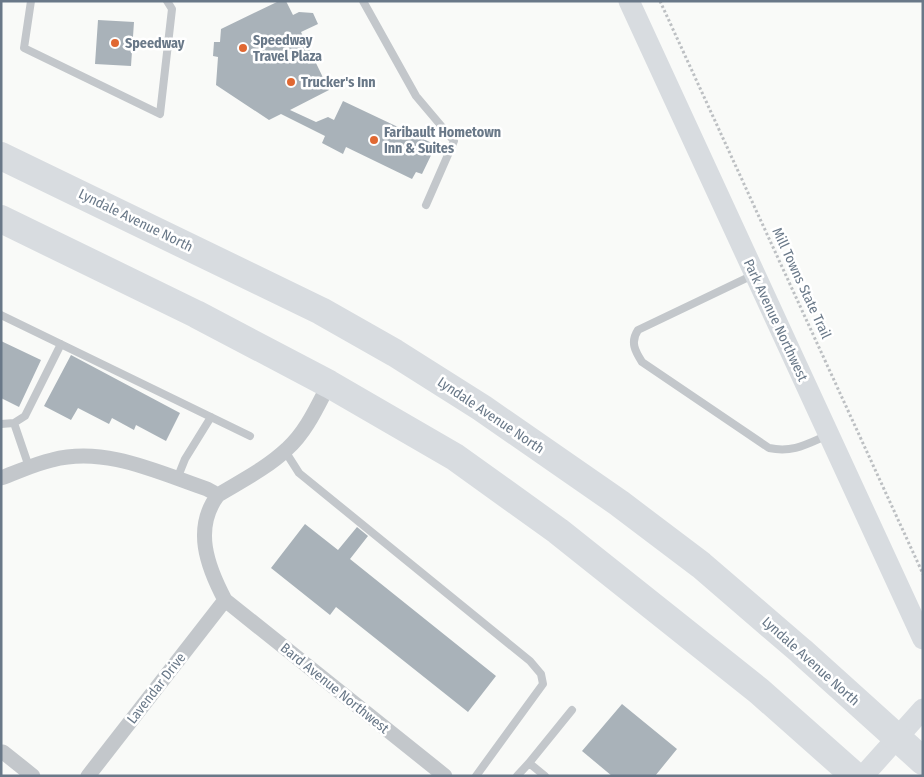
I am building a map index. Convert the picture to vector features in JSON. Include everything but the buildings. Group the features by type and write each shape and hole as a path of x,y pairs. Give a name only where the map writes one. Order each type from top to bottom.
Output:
{"highway":[{"name":"Lyndale Avenue North","path":"1,156 321,310 395,352 482,408 619,503 701,565 801,651 923,761"},
{"path":"1,219 196,314 329,384 455,457 558,531 759,691 855,776"}],"street":[{"name":"Park Avenue Northwest","path":"629,1 923,639"},
{"path":"225,600 213,573 204,537 204,523 208,511 218,495 285,451 307,424 329,384"},
{"path":"1,478 52,459 90,455 124,460 177,478 218,495"},
{"name":"Lavendar Drive","path":"88,776 225,600"},
{"name":"Bard Avenue Northwest","path":"225,600 445,776"},
{"path":"863,776 923,709"},
{"path":"3,752 33,776"}],"lane":[{"path":"31,1 24,48 160,114 172,9 167,1"},
{"path":"363,1 416,96 454,141 426,205"},
{"path":"754,274 638,330 634,336 634,349 642,362 769,448 784,451 800,447 828,434"},
{"path":"1,315 250,436"},
{"path":"1,424 14,423 25,416 61,344"},
{"path":"177,478 185,459 211,417"},
{"path":"14,423 29,467"},
{"path":"285,451 299,473 523,655 541,674 543,684 476,776"},
{"path":"517,776 572,710"},
{"path":"529,763 545,776"}],"path":[{"name":"Mill Towns State Trail","path":"660,1 923,574"}],"place":[{"name":"Speedway","path":"115,43"},
{"name":"Speedway Travel Plaza","path":"243,48"},
{"name":"Trucker's Inn","path":"291,82"},
{"name":"Faribault Hometown Inn & Suites","path":"374,140"}]}
